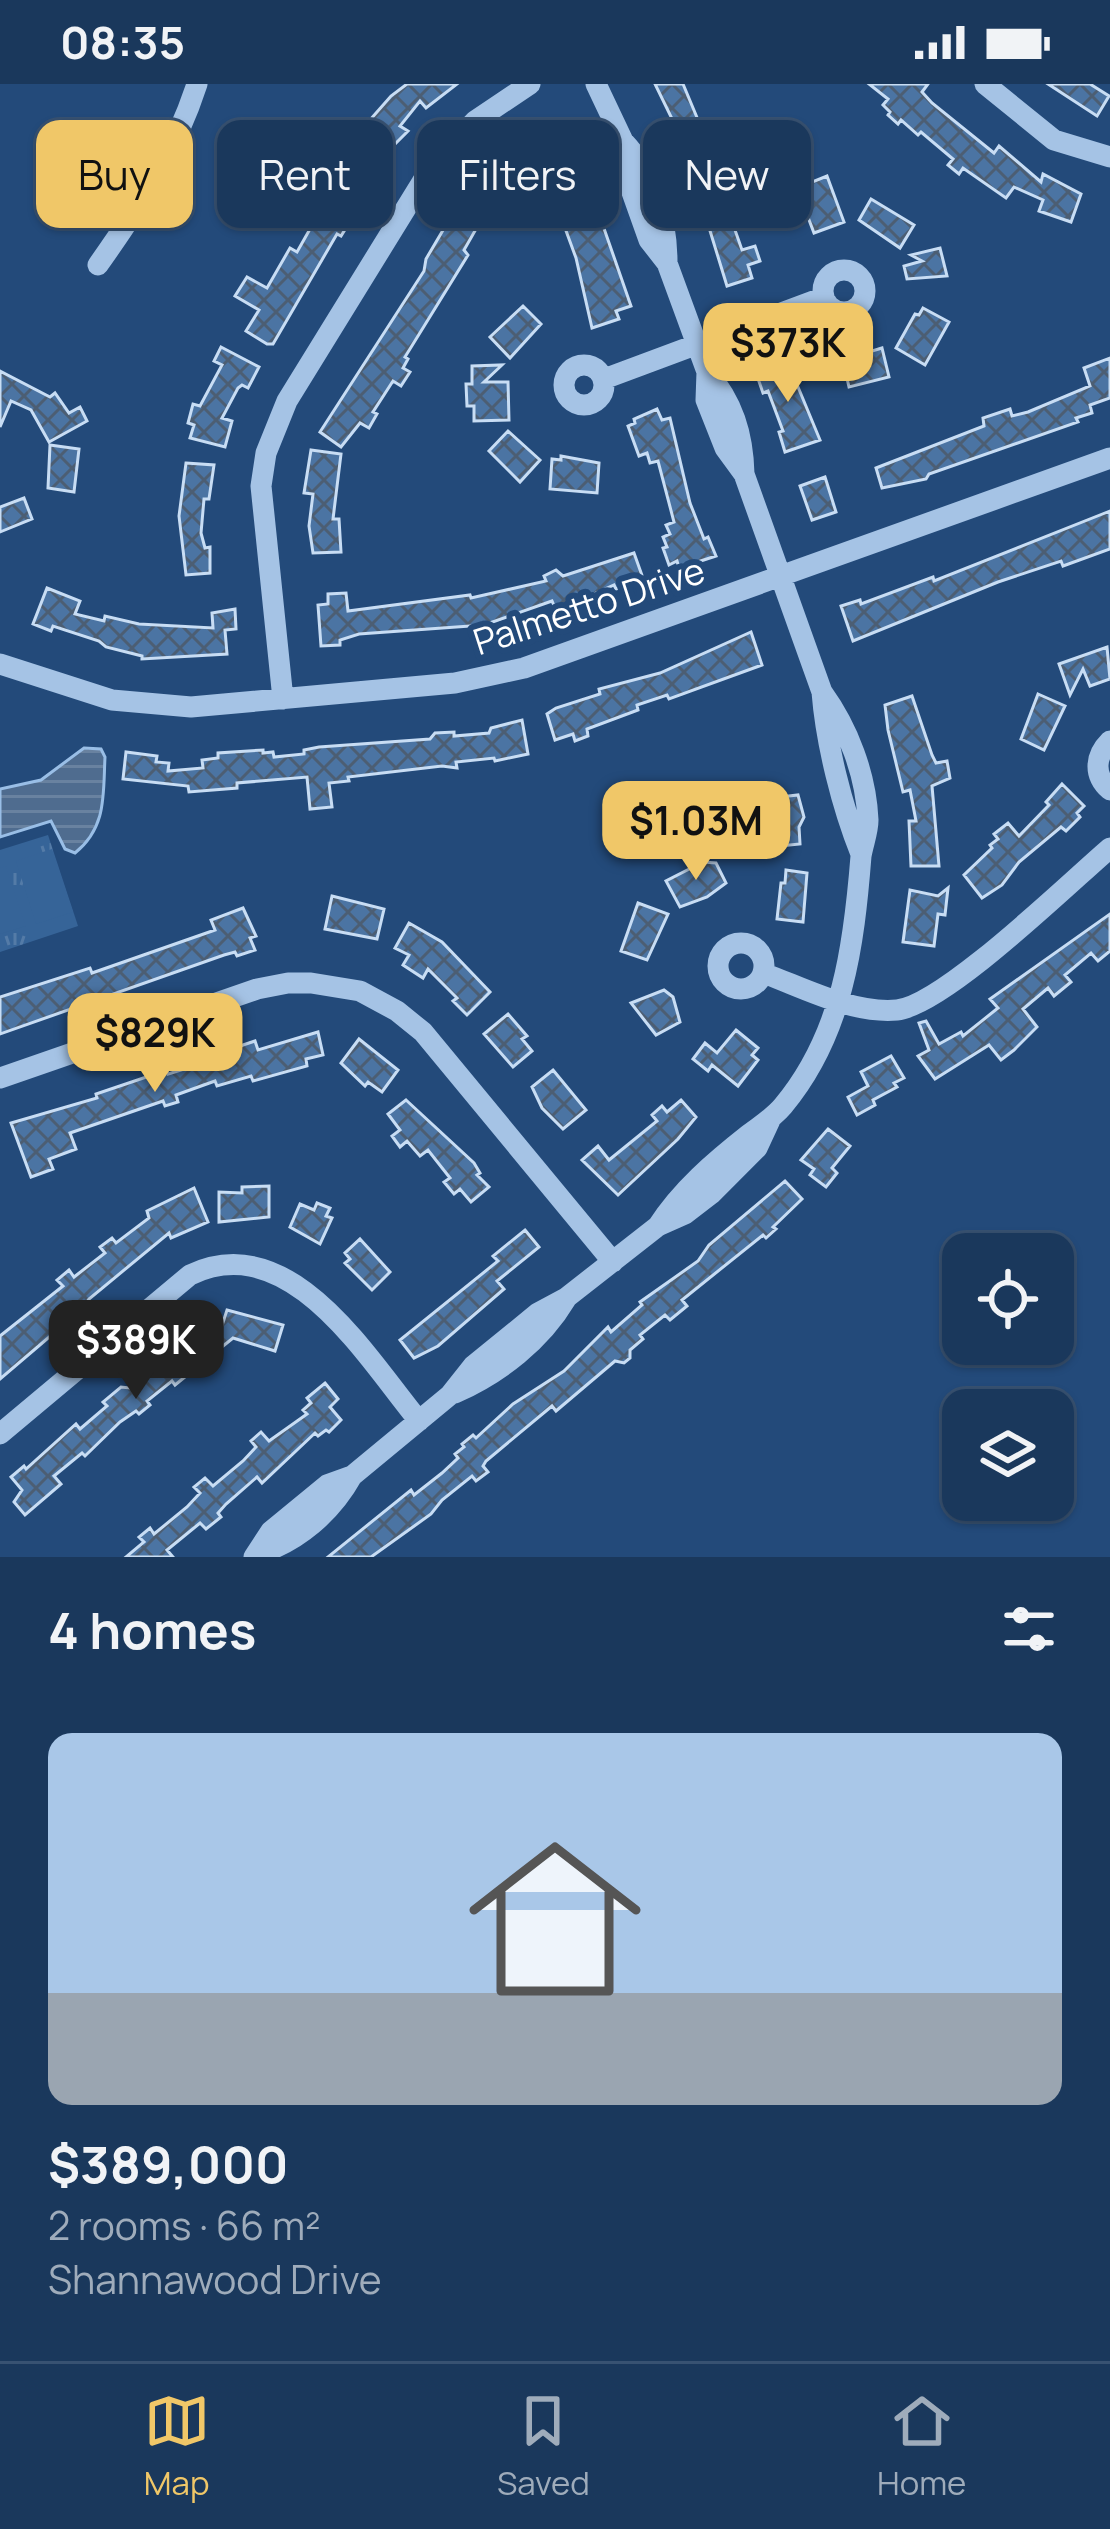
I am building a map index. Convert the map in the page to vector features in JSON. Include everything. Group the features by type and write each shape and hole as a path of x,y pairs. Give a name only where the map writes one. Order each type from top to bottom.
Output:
{"street":[{"path":"98,266 149,191 182,130 197,84"},
{"path":"283,700 261,486 272,431 432,166 475,121 530,84"},
{"path":"256,1555 284,1546 303,1531 339,1500 352,1476 450,1395 473,1366 658,1226 675,1199 770,1120 805,1072 840,1001 854,943 862,854 849,825 825,728 822,692 744,474 725,448 706,400 707,372 667,262 649,240 623,167 623,141 596,84"},
{"path":"992,86 1054,140 1110,158"},
{"path":"604,379 824,297"},
{"name":"Palmetto Drive","path":"0,664 98,696 191,707 455,683 524,668 1110,458"},
{"path":"1110,741 1097,761 1098,773 1110,790"},
{"path":"763,973 870,1009 895,1010 927,1000 1110,848"},
{"path":"0,1078 257,989 311,982 360,992 398,1011 423,1032 613,1262"},
{"path":"0,1434 190,1275 225,1265 267,1270 316,1298 418,1420"}],"green space":[{"path":"48,835 78,926 0,952 0,850"},
{"path":"52,849 73,912 36,924 16,861"},
{"path":"6,866 26,926 0,934 0,868"}],"shaded area":[{"path":"84,748 101,749 105,757 101,810 85,843 75,853 65,849 51,821 0,837 0,789 41,780"}],"building":[{"path":"407,84 457,84 426,108 420,101 400,126 408,131 393,146 393,120 370,120"},
{"path":"655,84 683,84 698,120 673,120"},
{"path":"869,84 928,84 922,92 932,103 994,153 999,146 1041,182 1043,174 1081,194 1071,222 1039,211 1043,200 1014,187 1006,198 963,168 959,174 948,165 953,159 921,132 918,135 888,115 883,105 888,99"},
{"path":"1048,84 1090,84 1109,96 1097,116"},
{"path":"827,176 844,222 814,233 811,182"},
{"path":"871,199 914,225 900,248 859,220"},
{"path":"346,228 341,236 337,234 273,344 267,344 246,331 259,310 235,296 247,277 267,288 290,248 297,252 310,229"},
{"path":"444,228 477,228 464,250 468,255 405,357 403,368 410,372 401,386 393,381 373,412 377,414 369,428 360,423 341,447 320,432 424,271"},
{"path":"565,228 604,228 631,306 616,311 619,319 592,328"},
{"path":"709,228 734,228 742,250 755,246 760,261 748,265 752,278 727,286"},
{"path":"940,248 947,276 907,279 904,266 922,261 911,255"},
{"path":"523,306 541,324 510,358 490,337"},
{"path":"923,308 949,322 925,365 896,348"},
{"path":"221,347 259,367 248,388 238,388 222,418 232,421 225,447 190,438 194,425 188,423 193,404 200,406 222,365 214,361"},
{"path":"882,348 889,377 849,387 844,366 853,364 852,357"},
{"path":"786,358 820,440 785,452 779,432 783,431 755,370"},
{"path":"1110,358 1110,398 1090,405 1092,413 1076,418 1078,422 929,474 926,479 882,488 876,468 984,426 983,418 1010,409 1012,416 1028,412 1090,386 1084,368"},
{"path":"502,365 484,382 508,382 509,420 474,421 474,406 467,406 466,384 472,384 472,366"},
{"path":"0,371 50,397 55,393 69,413 80,407 87,421 49,442 31,410 11,401 0,427"},
{"path":"657,409 662,420 670,418 690,503 716,556 679,568 677,561 669,565 663,548 667,547 663,537 670,534 666,525 674,522 658,461 650,463 647,453 639,456 628,426"},
{"path":"508,431 540,460 520,482 489,451"},
{"path":"50,445 79,449 74,492 48,488"},
{"path":"311,450 341,454 333,519 339,519 341,552 313,553 309,526 313,494 304,493"},
{"path":"561,456 599,463 597,493 550,489 552,459 561,460"},
{"path":"186,463 214,465 201,533 205,548 210,547 210,573 186,575 179,516"},
{"path":"825,477 836,512 812,520 800,486"},
{"path":"24,498 32,519 0,532 0,507"},
{"path":"1110,511 1110,549 998,582 853,641 841,606 860,600 861,604 933,577 934,581"},
{"path":"634,553 644,581 616,589 614,585 565,607 555,608 552,601 484,625 359,634 340,640 340,645 321,646 318,605 328,604 328,594 346,593 348,611 471,598 546,581 544,576 556,570 563,576"},
{"path":"47,588 80,601 75,614 104,621 105,616 139,624 213,628 212,613 235,609 236,629 225,630 227,654 142,659 53,626 51,631 33,624"},
{"path":"751,632 762,665 669,699 667,695 637,705 638,710 587,729 588,736 575,741 573,734 555,740 547,714 556,708 600,694 599,689 660,673"},
{"path":"1107,647 1110,679 1090,686 1083,669 1070,695 1059,664"},
{"path":"1038,694 1065,706 1044,750 1021,739"},
{"path":"912,696 932,755 936,763 947,761 950,778 932,786 939,866 911,866 909,821 916,821 910,790 903,792 888,730 885,705"},
{"path":"522,720 528,754 456,762 457,768 348,777 349,781 329,783 332,807 310,809 307,777 189,792 188,786 123,779 126,752 157,756 156,762 169,763 168,771 203,768 202,760 218,758 218,753 304,754 304,750 319,747 430,739 435,733 489,733 491,728"},
{"path":"1062,784 1084,806 1077,813 1080,817 1066,831 1061,827 1019,862 1002,885 982,898 964,875 992,848 998,839 994,834 1008,823 1019,836"},
{"path":"798,795 804,817 800,844 779,846 771,798"},
{"path":"703,862 716,863 726,883 707,897 680,907 666,881"},
{"path":"786,870 807,873 803,922 777,919"},
{"path":"948,888 945,915 938,914 934,946 903,942 910,890 938,896"},
{"path":"332,896 384,909 377,939 325,929"},
{"path":"638,903 668,914 647,960 621,951"},
{"path":"243,908 256,936 250,938 255,950 224,955 0,1034 0,997 90,968 92,973 215,930 211,920"},
{"path":"1110,914 1110,951 1098,961 1091,953 1065,975 1071,982 1054,996 1048,988 1023,1009 1037,1027 1014,1050 1001,1060 989,1045 935,1079 918,1056 929,1050 919,1023 926,1021 939,1044 961,1032 963,1036 998,1008 990,999"},
{"path":"409,923 442,942 490,992 467,1015 428,969 423,978 403,965 409,955 395,948"},
{"path":"664,990 673,997 680,1022 656,1035 631,1003"},
{"path":"508,1014 527,1036 522,1039 532,1051 513,1067 484,1034"},
{"path":"736,1030 758,1048 752,1055 758,1060 738,1086 712,1065 708,1071 693,1059 705,1043 717,1053"},
{"path":"318,1032 323,1055 306,1059 307,1066 253,1081 251,1076 217,1086 215,1081 176,1095 178,1102 165,1106 163,1101 70,1133 76,1149 49,1159 53,1169 31,1177 11,1123 97,1098 96,1094 167,1070 168,1074 184,1069 255,1041 258,1050"},
{"path":"359,1039 398,1070 382,1092 368,1082 365,1086 341,1063"},
{"path":"891,1056 904,1078 857,1115 848,1097 868,1086 861,1072"},
{"path":"553,1070 586,1110 563,1129 542,1108 532,1087"},
{"path":"406,1100 474,1163 477,1175 489,1187 471,1202 460,1189 454,1194 444,1182 450,1178 428,1150 420,1156 407,1141 400,1147 392,1136 400,1130 388,1114"},
{"path":"681,1100 696,1117 618,1195 582,1160 598,1146 609,1160 657,1121 652,1115 662,1106 667,1112"},
{"path":"828,1129 850,1146 832,1168 837,1173 826,1187 801,1160"},
{"path":"785,1181 802,1199 773,1227 776,1229 682,1300 687,1306 670,1320 665,1315 640,1335 643,1339 624,1363 615,1361 556,1411 552,1406 486,1461 483,1466 488,1472 476,1481 472,1476 431,1514 371,1557 328,1557 411,1490 414,1495 442,1473 458,1458 455,1454 462,1444 564,1371 608,1327 611,1332 640,1302 698,1261 709,1245"},
{"path":"269,1186 269,1217 219,1222 219,1192 242,1193 242,1187"},
{"path":"194,1188 208,1222 171,1238 169,1233 89,1299 83,1307 87,1312 71,1325 68,1321 0,1379 0,1336 63,1286 57,1280 69,1270 74,1277 105,1253 100,1247 112,1238 116,1243 149,1218 147,1211"},
{"path":"317,1203 330,1208 326,1216 332,1218 320,1244 290,1227 300,1204 314,1210"},
{"path":"525,1230 539,1247 497,1281 504,1289 438,1346 414,1358 400,1340 498,1261 493,1256"},
{"path":"360,1239 390,1272 372,1290 345,1263 350,1259 345,1253"},
{"path":"227,1310 283,1325 275,1351 233,1338 54,1476 61,1484 25,1515 14,1502 22,1490 11,1477 76,1424 80,1429 107,1406 103,1402 121,1387 130,1388 174,1352 172,1347 188,1334 201,1329 215,1347"},
{"path":"325,1383 338,1399 330,1407 341,1420 329,1432 315,1433 262,1483 257,1477 226,1504 218,1513 221,1517 206,1529 200,1523 167,1550 173,1557 126,1557 144,1542 139,1537 150,1528 154,1534 187,1507 200,1493 194,1487 205,1478 213,1486 243,1461 256,1447 251,1441 261,1432 269,1441 307,1414 303,1410 311,1403 307,1398"}]}
